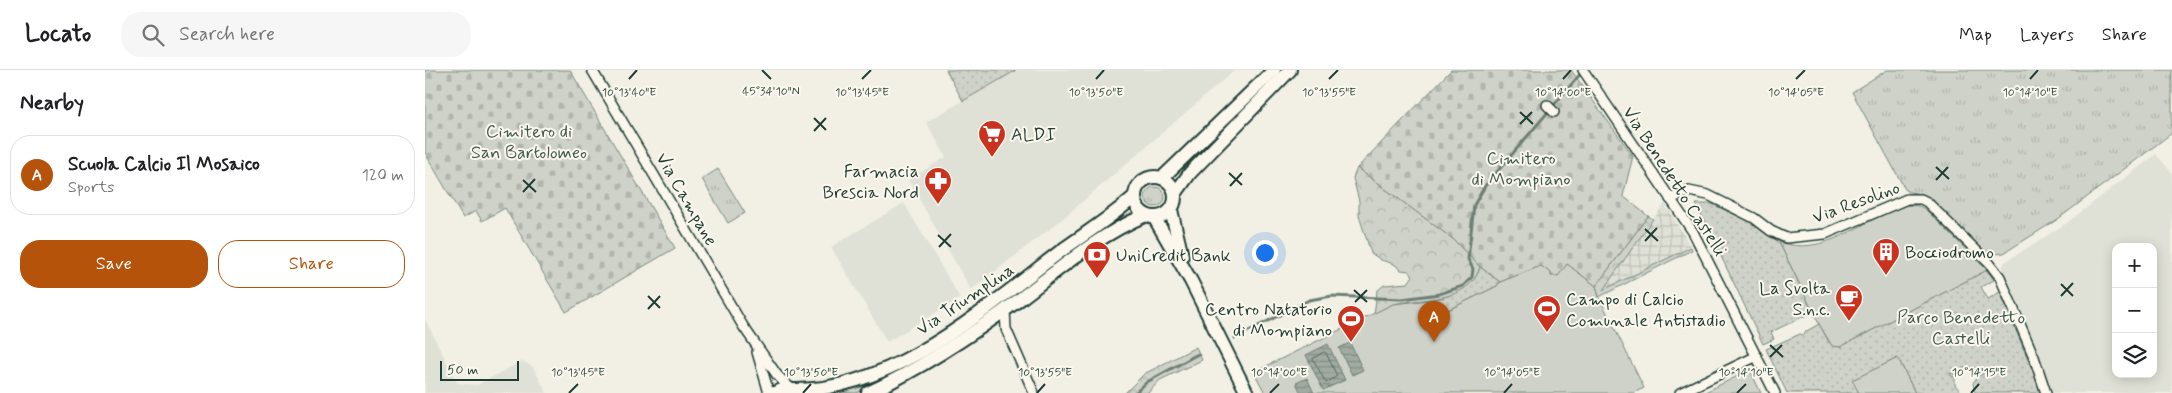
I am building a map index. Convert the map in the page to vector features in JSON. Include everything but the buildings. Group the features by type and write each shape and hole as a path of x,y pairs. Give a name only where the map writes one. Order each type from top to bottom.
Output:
{"main road":[{"name":"Via Triumplina","path":"774,393 782,389 795,391 831,388 906,360 990,306 1065,248 1119,211 1135,196 1138,186 1143,181 1156,176 1162,178 1274,70"},
{"path":"1175,194 1190,173 1290,70"},
{"path":"1162,178 1171,184 1175,194 1175,202 1171,210 1175,234 1191,281 1247,393"},
{"path":"1135,196 1137,207 1150,216 1191,281"},
{"name":"Via Triumplina","path":"868,393 952,347 1005,310 1094,242 1125,224 1150,216 1163,215 1171,210"}],"street":[{"name":"Via Campane","path":"592,70 755,344 777,375 795,391"},
{"name":"Via Benedetto Castelli","path":"1585,73 1693,232 1775,393"},
{"path":"1547,106 1554,112"},
{"name":"Via Resolino","path":"1670,199 1689,190 1708,195 1754,218 1771,231 1786,238 1825,234 1907,199 1927,202 1990,264 2000,277 2034,357 2046,393"},
{"name":"Via Triumplina","path":"1005,310 1006,329 1034,393"},
{"name":"Via Campane","path":"755,344 769,393"},
{"path":"1680,393 1757,356"}],"shaded area":[{"path":"1017,70 1235,70 1060,221 971,290 908,180 946,157 926,122"},
{"path":"2156,154 2172,173 2172,393 2050,393 2038,355 2003,271 2005,262 2068,222"},
{"path":"904,203 960,298 887,342 831,247"},
{"path":"1665,204 1691,247 1602,291 1653,219"},
{"path":"425,319 457,383 477,385 522,361 533,367 547,393 425,393"}],"green space":[{"name":"Cimitero di San Bartolomeo","path":"425,70 570,70 675,248 566,312 505,208 482,221 476,211 463,218 425,153"},
{"path":"946,70 1015,70 1015,71 963,101"},
{"name":"Cimitero di Mompiano","path":"1451,70 1571,70 1633,156 1623,196 1648,216 1596,286 1567,264 1559,276 1551,276 1541,266 1500,282 1480,267 1453,239 1357,168"},
{"path":"1887,70 2172,70 2172,133 2058,219 2004,253 1985,252 1974,244 1924,195 1906,191 1852,92"},
{"path":"1357,168 1453,239 1480,267 1475,279 1456,293 1444,297 1394,304 1374,315 1377,291 1384,285 1408,283 1413,276 1409,271 1401,270 1394,264 1381,260 1371,253 1359,216 1359,201 1353,178"},
{"path":"718,169 745,213 728,223 702,179"},
{"path":"1155,187 1162,190 1165,197 1162,204 1155,207 1148,204 1145,197 1148,190"},
{"path":"1696,204 1712,204 1751,222 1779,242 1813,312 1771,332 1774,339 1763,344"},
{"path":"1903,205 1919,206 1925,209 1987,270 1840,347 1832,346 1819,324 1779,242 1796,246 1812,245 1827,241"},
{"path":"1648,216 1653,219 1603,290 1691,247 1692,250 1599,297 1596,286"},
{"path":"1567,264 1596,286 1599,297 1644,388 1633,393 1265,393 1254,372 1393,304 1431,300 1438,315 1497,286 1500,282 1541,266 1551,273 1551,276 1558,276"},
{"path":"1480,267 1500,282 1497,286 1438,315 1431,300 1454,294 1467,286 1473,281"},
{"name":"Parco Benedetto Castelli","path":"1987,270 1994,280 1981,287 1988,299 2000,292 2042,393 1975,393 1973,383 1977,377 1983,374 1973,367 1966,367 1956,375 1950,373 1950,375 1955,377 1955,385 1962,393 1915,393 1898,358 1853,380 1859,393 1787,393 1766,349 1800,334 1804,335 1805,332 1819,324 1829,342 1840,347"},
{"path":"1196,347 1202,360 1160,380 1148,393 1125,393 1144,374"},
{"path":"1898,358 1915,393 1859,393 1852,380"},
{"path":"901,367 903,369 863,391 856,393 838,392 876,379"},
{"path":"1750,370 1761,393 1703,393"}],"water":[{"path":"1350,343 1363,370 1352,375 1339,348"},
{"path":"1328,344 1345,380 1323,390 1306,355"},
{"path":"1307,378 1314,393 1301,393 1296,383"}],"waterway":[{"path":"1235,338 1309,300 1332,296 1402,299 1439,294 1463,286 1472,277 1473,269 1468,259 1474,205 1485,186 1582,72"},
{"path":"1135,393 1147,382 1198,354"}],"place":[{"name":"ALDI","path":"992,158"},
{"name":"Farmacia Brescia Nord","path":"938,205"},
{"name":"Bocciodromo","path":"1886,276"},
{"name":"UniCredit Bank","path":"1097,279"},
{"name":"La Svolta S.n.c.","path":"1849,322"},
{"name":"Campo di Calcio Comunale Antistadio","path":"1547,333"},
{"name":"Scuola Calcio Il Mosaico","path":"1434,342"},
{"name":"Centro Natatorio di Mompiano","path":"1351,343"}]}
